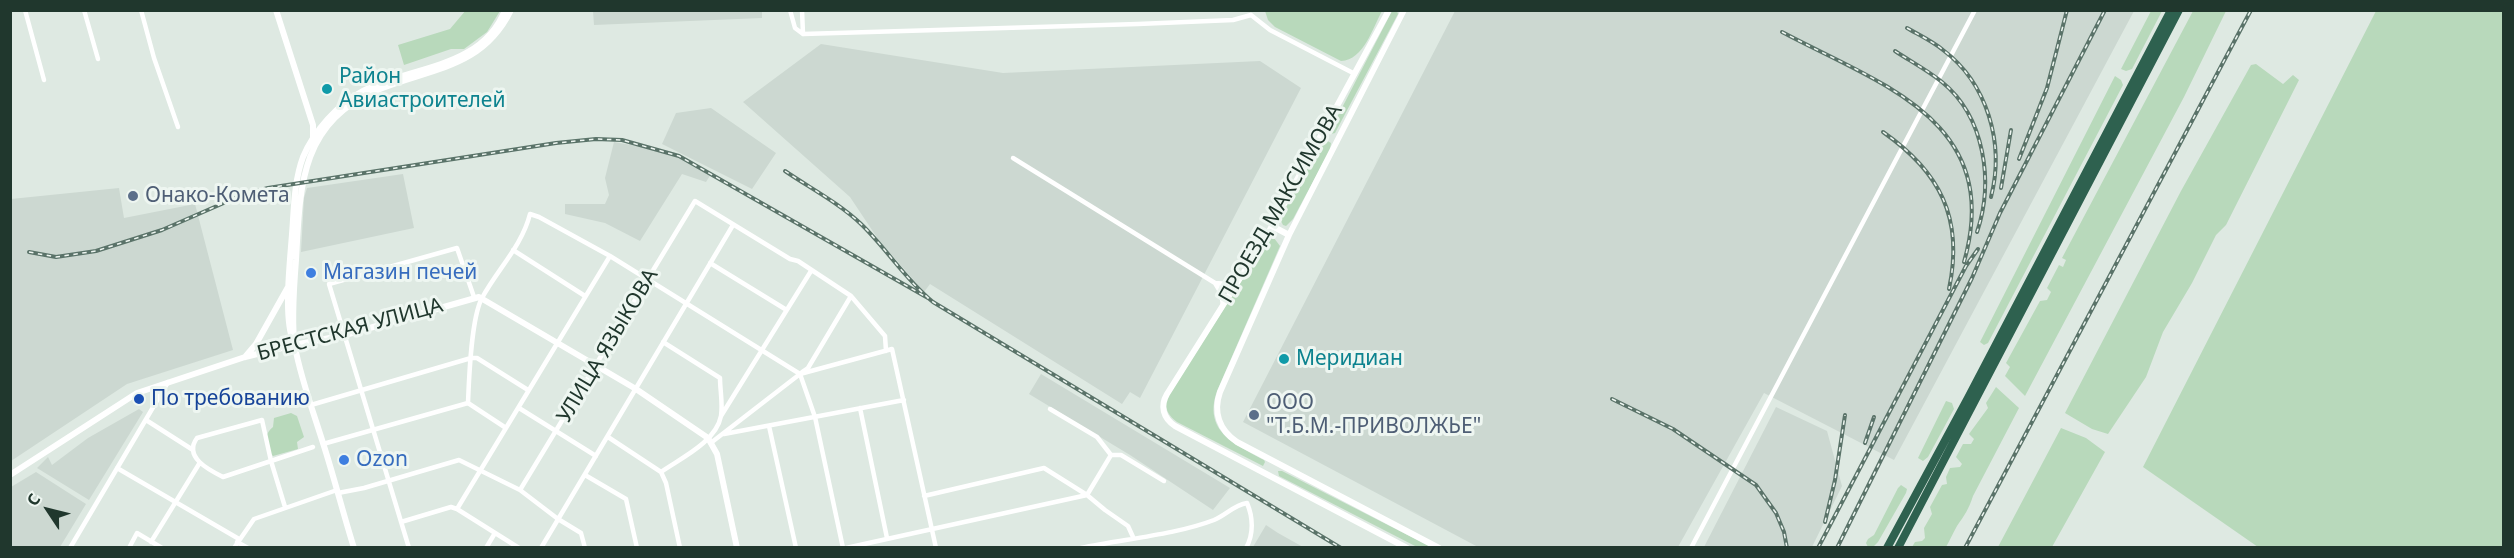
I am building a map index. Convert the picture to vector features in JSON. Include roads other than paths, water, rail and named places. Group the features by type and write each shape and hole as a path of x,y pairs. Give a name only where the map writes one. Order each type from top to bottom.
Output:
{"highway":[{"path":"1887,548 2171,10"},
{"path":"1898,548 2179,10"}],"main road":[{"path":"276,10 313,125 313,138"},
{"path":"294,345 294,281 299,202 308,158 331,123 354,103 375,91 455,65 472,56 496,35 511,10"},
{"name":"ПРОЕЗД МАКСИМОВА","path":"1269,474 1175,426 1163,412 1167,394 1272,226 1389,10"},
{"name":"ПРОЕЗД МАКСИМОВА","path":"1275,463 1227,434 1219,420 1217,404 1220,392 1289,235 1404,10"},
{"path":"354,548 290,330 289,285 297,179 313,138 347,100 363,91 463,56 486,38 504,13"},
{"path":"313,125 329,118"},
{"path":"1322,134 1336,141"},
{"path":"1272,226 1289,235"},
{"path":"244,357 256,344 289,285"},
{"name":"БРЕСТСКАЯ УЛИЦА","path":"10,475 137,393 244,357 345,335 474,297 482,298 597,365 710,440"},
{"path":"710,440 717,454 737,548"},
{"path":"1407,548 1269,474 1275,463 1439,548"}],"street":[{"path":"25,10 44,80"},
{"path":"84,10 98,59"},
{"path":"141,10 154,58 178,127"},
{"path":"790,10 795,28 803,34 1233,20 1252,12 1270,30 1355,74"},
{"path":"802,10 803,34"},
{"path":"1691,548 1975,10"},
{"path":"1012,158 1215,283 1228,284 1239,281"},
{"name":"УЛИЦА ЯЗЫКОВА","path":"520,490 695,201 733,225"},
{"path":"468,403 471,358 482,298 528,224 530,214 610,255 800,374 815,417 845,548 1088,495 1111,455"},
{"path":"541,548 733,225 851,296 885,336 885,351"},
{"path":"409,548 387,482 329,284 457,248 474,297"},
{"path":"513,250 585,296"},
{"path":"457,509 610,255"},
{"path":"710,264 785,309"},
{"path":"710,440 721,416 763,350 785,309 811,271"},
{"path":"1215,283 1221,293 1223,305"},
{"path":"661,472 722,434 808,368 851,296"},
{"path":"663,342 720,378 721,416"},
{"path":"800,374 892,349 936,548"},
{"path":"311,405 471,358 477,358 528,390"},
{"path":"71,547 168,382"},
{"path":"722,434 904,400"},
{"path":"324,444 468,403 506,428"},
{"path":"519,408 596,456"},
{"path":"860,408 887,538"},
{"path":"1050,409 1097,437 1111,455"},
{"path":"146,420 193,450"},
{"path":"285,507 271,461 262,420 197,438 194,441 193,450 199,464 223,477 271,461 313,447"},
{"path":"769,426 796,548"},
{"path":"608,437 661,472 666,483 680,548"},
{"path":"1111,455 1121,455 1164,481"},
{"path":"234,548 254,519 337,491 387,482 459,460 498,477 520,490 558,519 581,533 585,548"},
{"path":"152,542 199,464"},
{"path":"117,468 248,548"},
{"path":"924,496 1044,468 1088,495 1128,526 1133,537"},
{"path":"585,475 626,499 637,548"},
{"path":"1081,548 1133,537 1167,533 1216,520 1239,504 1247,503 1251,513 1250,541 1246,548"},
{"path":"401,522 451,507 519,548"},
{"path":"486,548 495,532"},
{"path":"129,548 137,533 162,548"}],"railway":[{"path":"2019,159 2047,88 2067,10"},
{"path":"1837,548 1972,278 2000,213 2105,10"},
{"path":"1965,548 2251,10"},
{"path":"1907,28 1939,47 1958,64 1971,79 1981,97 1994,135 1995,177 1991,197"},
{"path":"1782,32 1858,70 1894,91 1926,114 1950,141 1966,174 1972,214 1964,262"},
{"path":"1895,51 1942,82 1957,96 1968,113 1982,151 1985,172 1985,192 1977,232"},
{"path":"2001,188 2011,130"},
{"path":"1883,132 1919,163 1943,199 1950,219 1953,240 1953,264 1949,289"},
{"path":"29,252 56,257 96,251 162,230 242,195 268,188 556,143 596,139 622,140 679,156 928,298"},
{"path":"785,171 852,216 933,302 1341,548"},
{"path":"1818,548 1966,266 1978,249"},
{"path":"1612,399 1673,429 1756,485 1776,513 1784,532 1787,548"},
{"path":"1825,522 1835,480 1845,415"},
{"path":"1865,443 1874,417"}],"place":[{"name":"Район Авиастроителей","path":"327,89"},
{"name":"Онако-Комета","path":"133,196"},
{"name":"Магазин печей","path":"311,273"},
{"name":"Меридиан","path":"1284,359"},
{"name":"По требованию","path":"139,399"},
{"name":"ООО \"Т.Б.М.-ПРИВОЛЖЬЕ\"","path":"1254,415"},
{"name":"Ozon","path":"344,460"}]}
